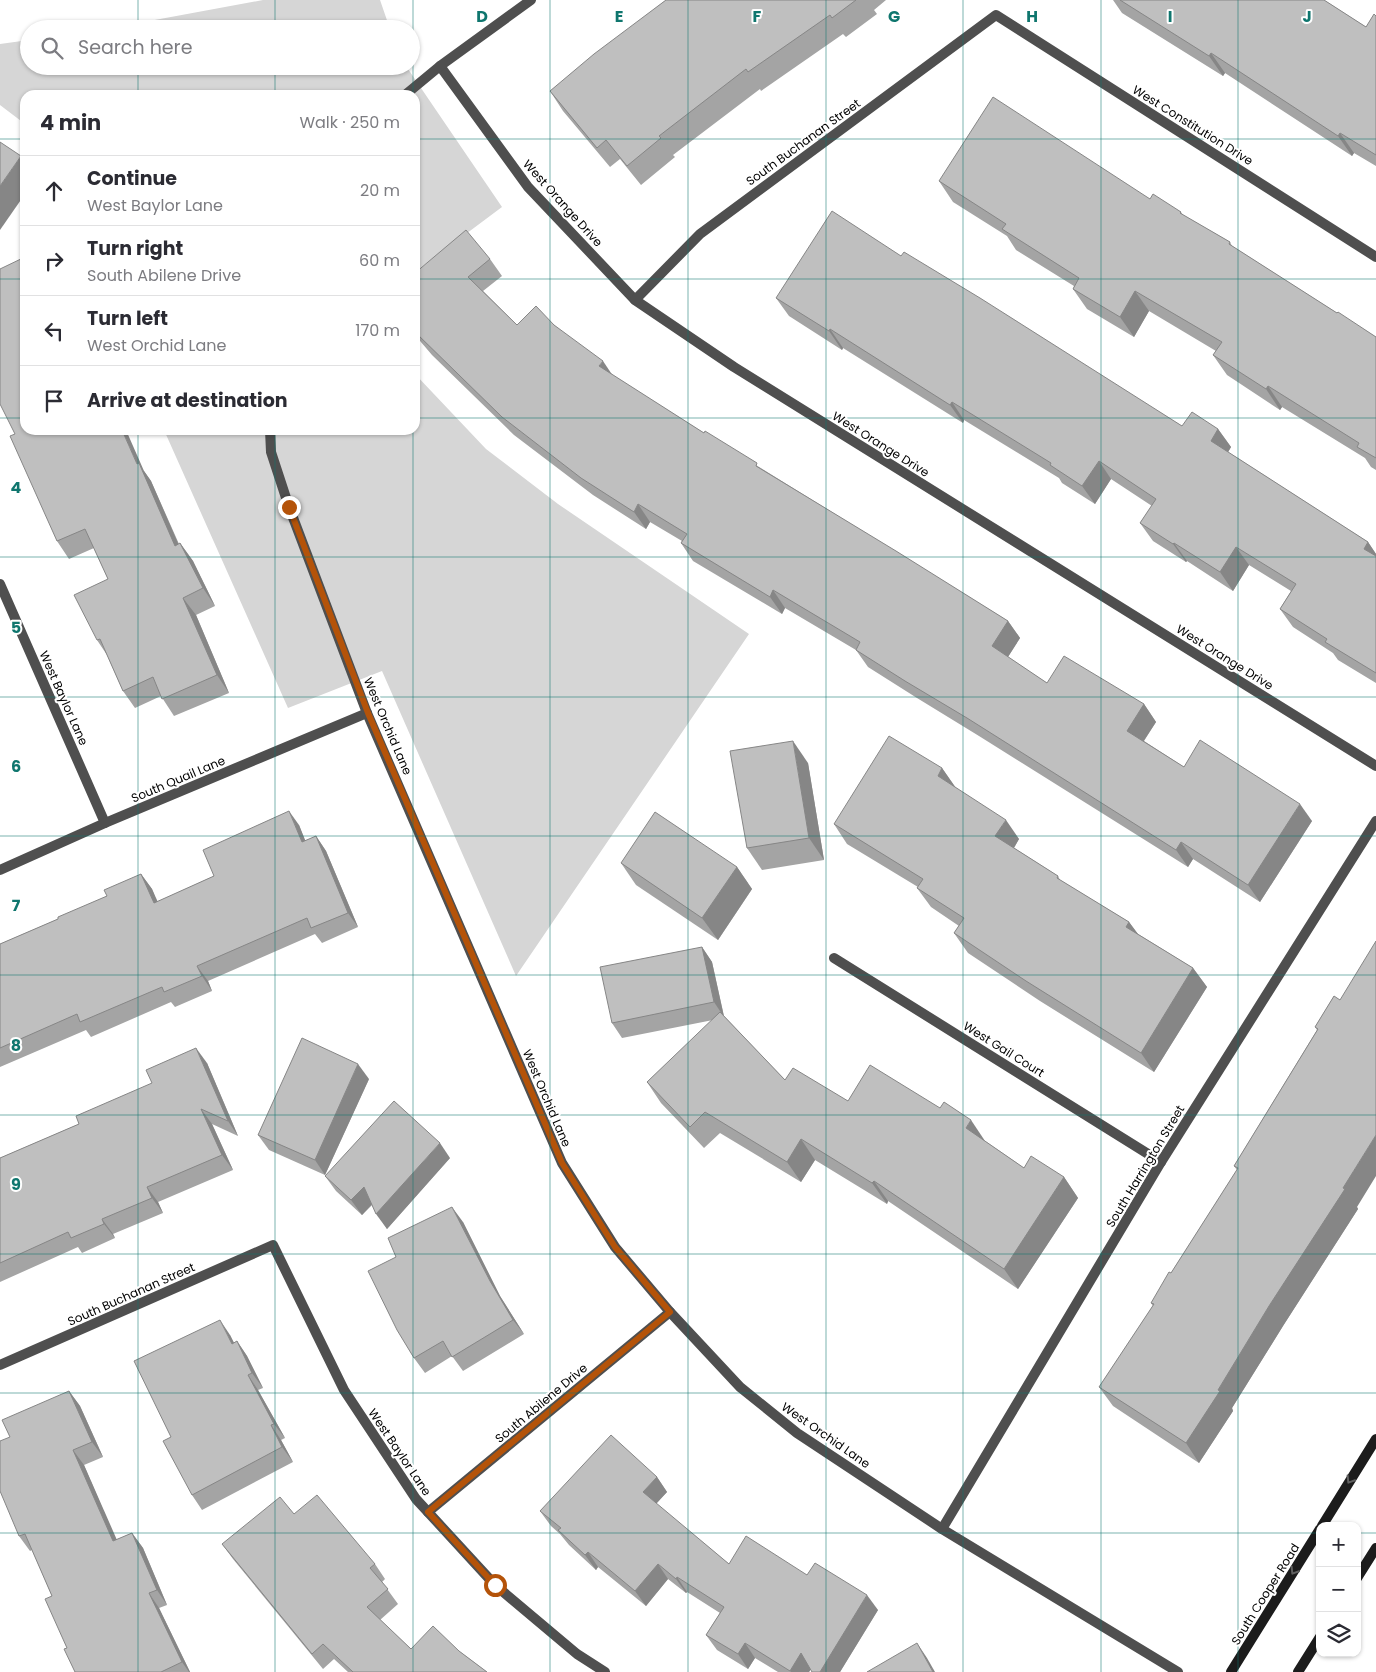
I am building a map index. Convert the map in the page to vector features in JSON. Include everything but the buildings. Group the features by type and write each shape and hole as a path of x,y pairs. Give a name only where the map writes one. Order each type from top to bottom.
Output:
{"main road":[{"path":"1324,1522 1376,1439"},
{"name":"South Cooper Road","path":"1231,1672 1316,1535"},
{"path":"1361,1572 1376,1548"},
{"path":"1298,1672 1316,1644"}],"street":[{"path":"411,90 440,66 530,0"},
{"name":"West Constitution Drive","path":"996,15 1376,257"},
{"name":"South Buchanan Street","path":"635,300 700,234 996,15"},
{"name":"West Orange Drive","path":"440,66 528,187 635,300 734,367 1376,766"},
{"name":"West Orchid Lane","path":"270,435 271,452 289,507 368,713 562,1163 615,1247 670,1312 740,1387 797,1433 942,1528 1178,1672"},
{"name":"West Baylor Lane","path":"0,584 105,823"},
{"name":"South Quail Lane","path":"0,870 105,823 368,713"},
{"name":"South Harrington Street","path":"942,1528 1161,1162 1376,821"},
{"name":"West Gail Court","path":"834,958 1161,1162"},
{"name":"South Buchanan Street","path":"0,1365 273,1245"},
{"name":"West Baylor Lane","path":"273,1245 344,1390 416,1500 495,1585 577,1654 605,1672"},
{"name":"South Abilene Drive","path":"428,1512 670,1312"}],"shaded area":[{"path":"263,0 380,0 387,20 155,20"},
{"path":"20,41 20,75 412,75 502,207 420,268 420,90 20,90 20,120 0,105 0,44"},
{"path":"420,379 486,449 558,504 749,634 516,976 382,671 288,708 166,435 420,435"}],"route":[{"path":"289,507 368,713 562,1163 615,1247 670,1312 428,1512 495,1585"}]}
